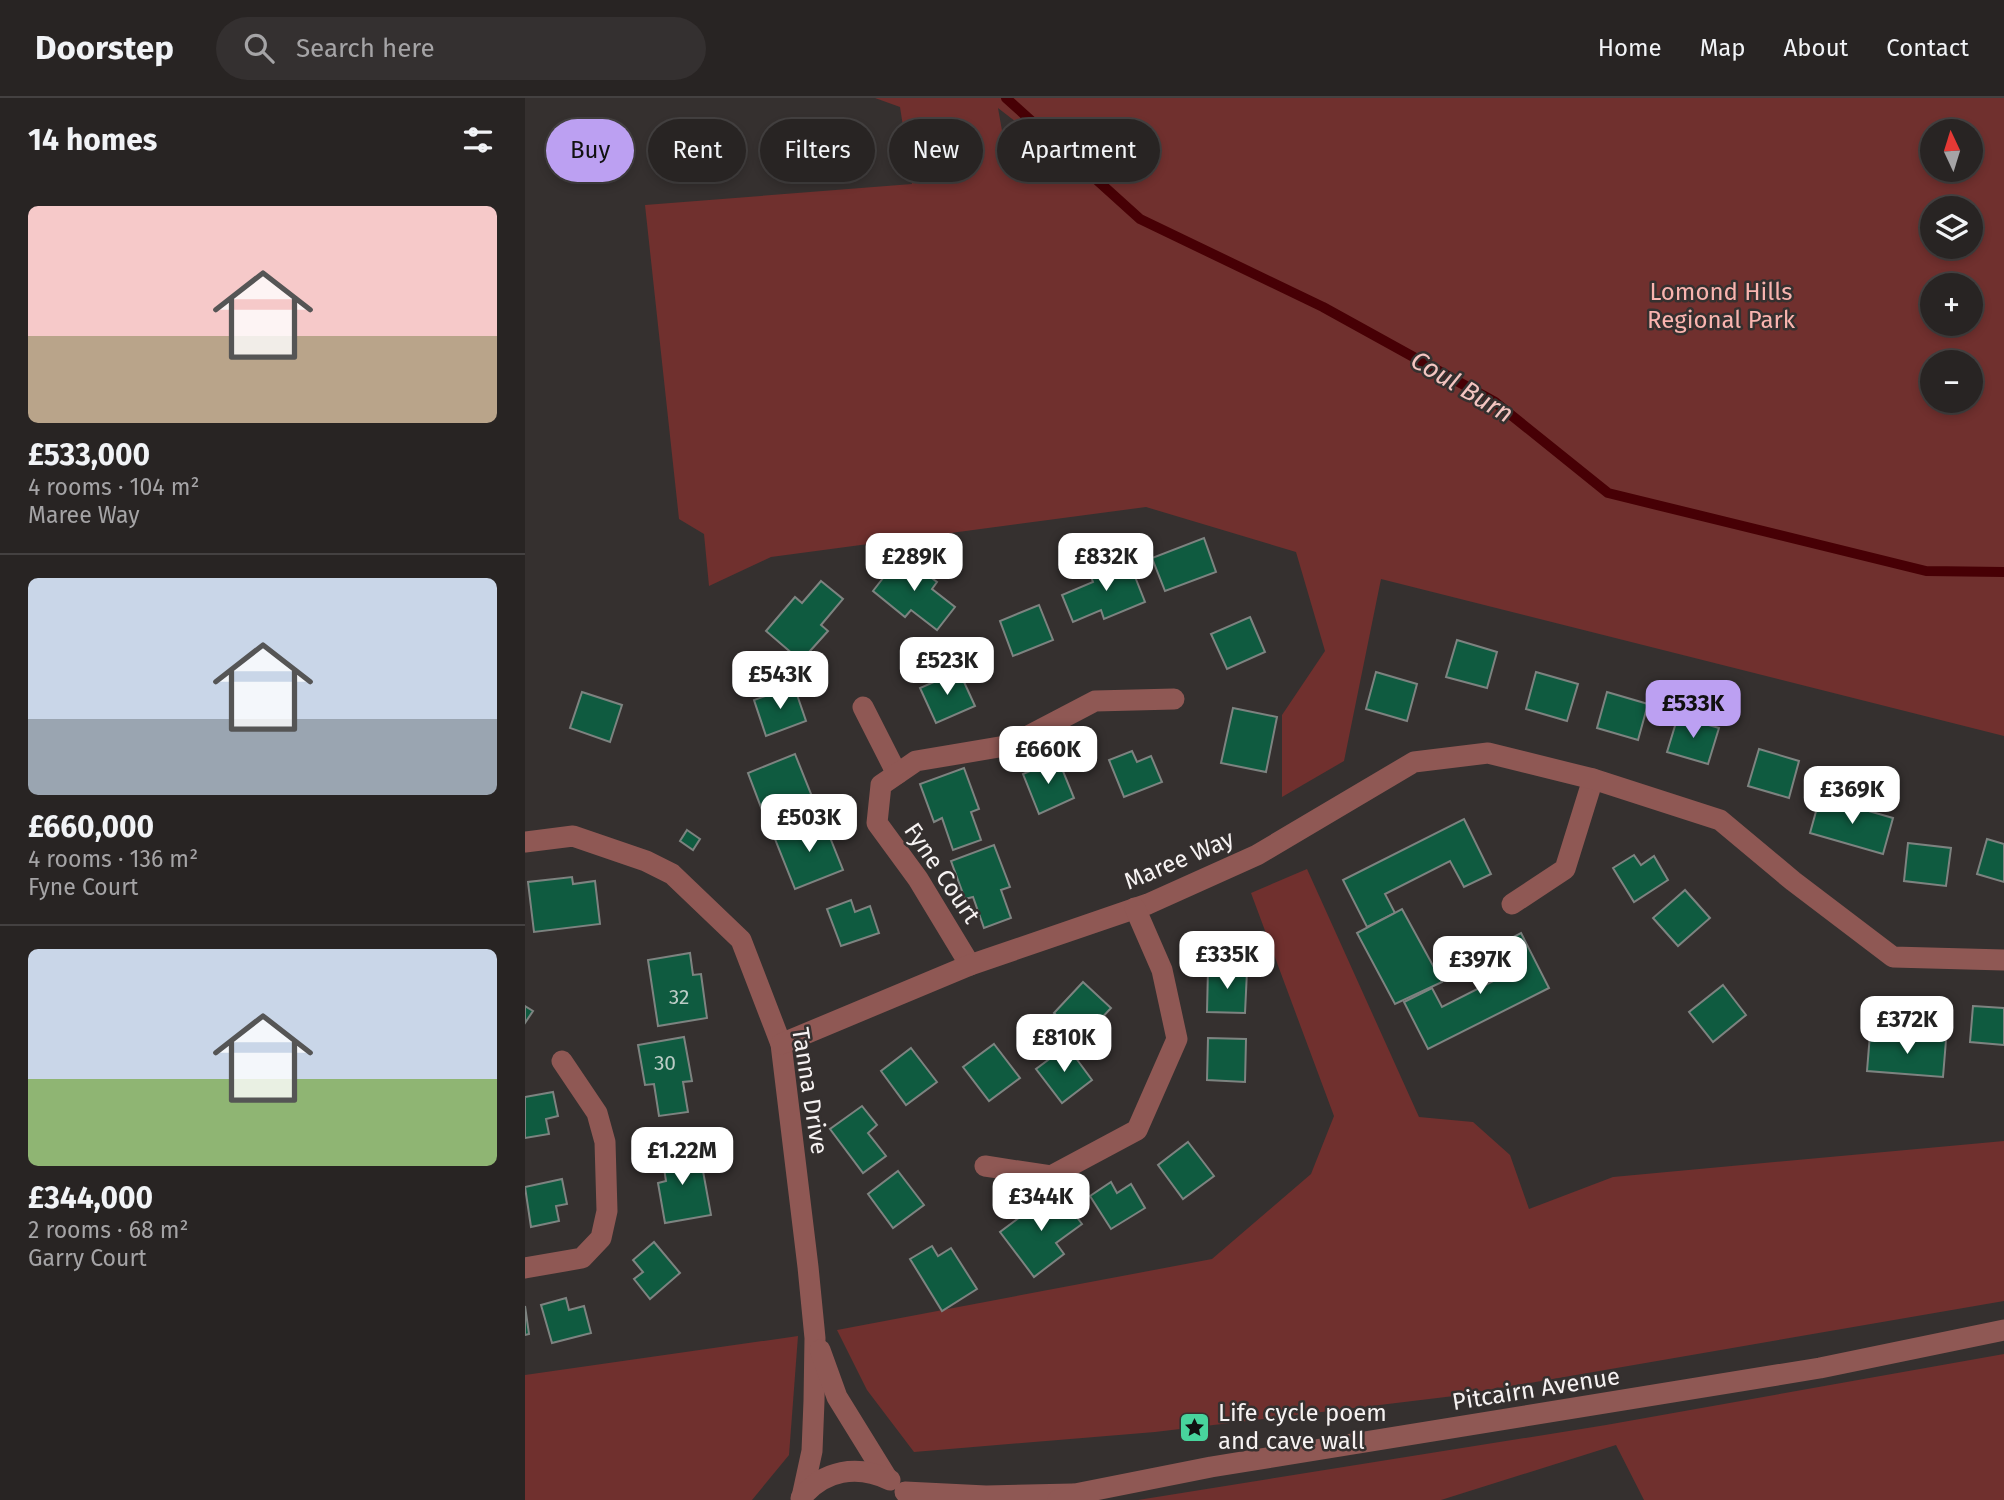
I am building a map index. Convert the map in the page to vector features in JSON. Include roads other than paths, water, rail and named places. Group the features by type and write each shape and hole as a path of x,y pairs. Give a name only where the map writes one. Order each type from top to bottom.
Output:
{"street":[{"path":"863,707 897,774 916,761 1011,745 1095,701 1174,699"},
{"name":"Maree Way","path":"781,1044 970,965 1135,908 1257,855 1414,762 1488,753 1593,779 1720,820 1793,881 1893,957 2004,960"},
{"name":"Fyne Court","path":"897,774 881,785 877,823 918,879 970,965"},
{"path":"1512,904 1565,869 1593,779"},
{"name":"Tanna Drive","path":"525,842 573,836 646,861 672,874 741,940 781,1044 815,1338 812,1451 801,1498"},
{"path":"985,1167 1051,1176 1137,1130 1177,1039 1162,970 1135,908"},
{"path":"525,1268 582,1258 601,1238 607,1211 605,1142 597,1113 562,1061"},
{"name":"Pitcairn Avenue","path":"801,1498 810,1486 830,1474 853,1470 876,1473 887,1478 909,1496 1067,1497 1211,1467 1820,1368 2004,1331"},
{"name":"Tanna Drive","path":"815,1338 837,1397 887,1478"}],"waterway":[{"name":"Coul Burn","path":"1006,98 1140,219 1323,307 1495,402 1608,493 1926,571 2004,572"}],"place":[{"name":"Life cycle poem and cave wall","path":"1195,1427"}],"park label":[{"name":"Lomond Hills Regional Park","path":"1721,306"}]}
